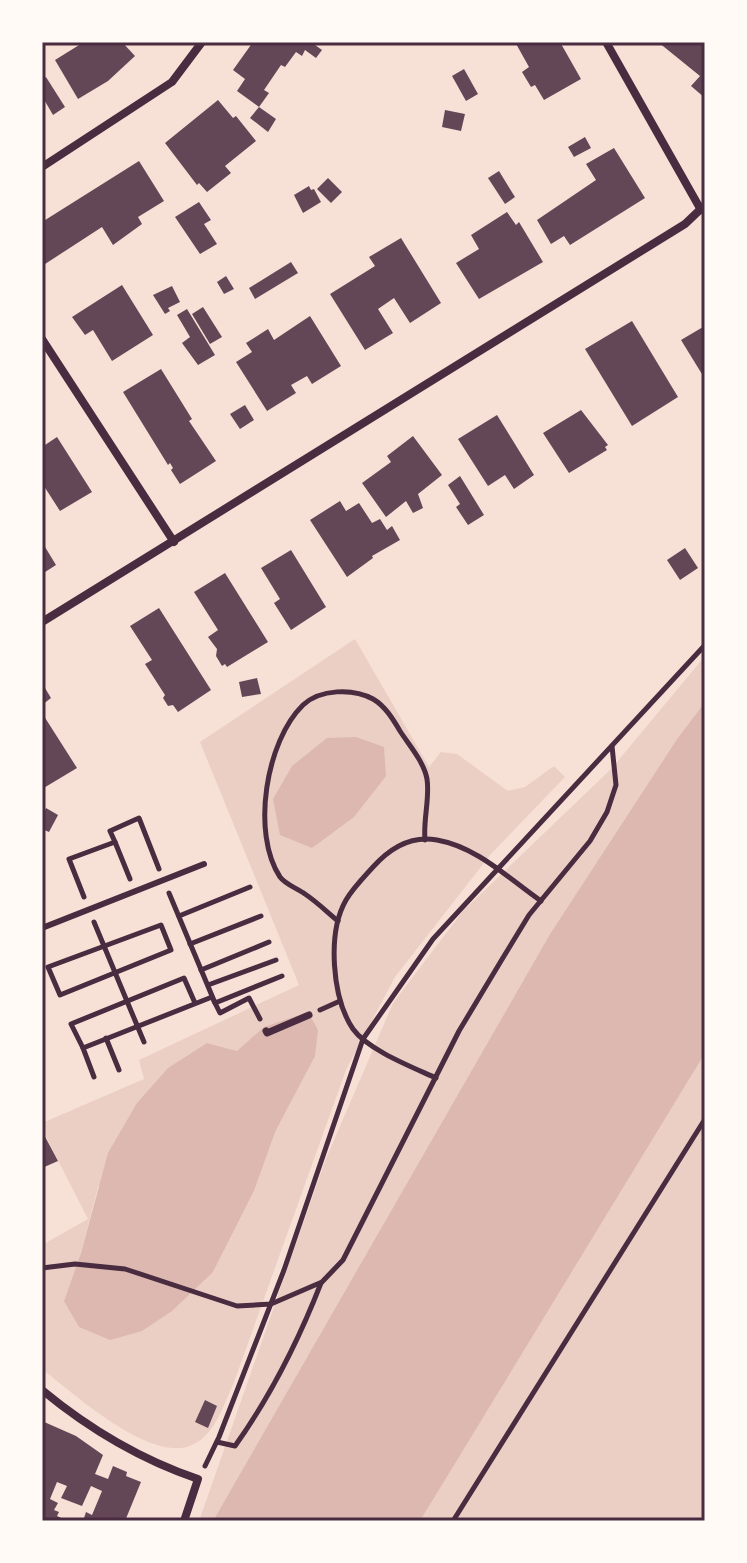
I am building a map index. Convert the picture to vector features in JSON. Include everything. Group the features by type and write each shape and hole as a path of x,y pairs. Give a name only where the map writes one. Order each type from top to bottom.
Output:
{"street":[{"path":"42,167 172,82 202,42"},
{"path":"42,622 685,224 703,207 606,42"},
{"path":"42,339 174,542"},
{"path":"266,1031 309,1015"},
{"path":"42,1390 67,1411 148,1460 198,1479 184,1521"}],"lane":[{"path":"42,928 204,864"}],"path":[{"path":"198,1479 217,1442 271,1304 363,1039 433,939 705,645"},
{"path":"338,921 280,876 263,813 272,764 283,736 304,705 331,692 361,694 386,710 422,764 427,779 425,840"},
{"path":"217,1442 235,1446 267,1401 306,1323 322,1282 343,1260 459,1031 541,901 590,841 607,812 616,785 612,745"},
{"path":"115,842 110,831 139,818 220,1013 249,998 252,1003"},
{"path":"436,1078 363,1039 347,1018 336,984 335,960 338,921 346,900 385,855 403,842 433,839 457,845 541,901"},
{"path":"163,880 215,1003 282,976"},
{"path":"179,916 250,887"},
{"path":"190,944 261,916"},
{"path":"161,925 171,950 63,992 60,995 48,967 161,925"},
{"path":"201,970 269,942"},
{"path":"208,985 276,960"},
{"path":"94,1077 71,1024 184,978 195,1003"},
{"path":"83,1048 212,997"},
{"path":"106,1038 119,1070"},
{"path":"453,1521 705,1119"},
{"path":"43,1267 75,1264 125,1269 237,1306 271,1304 322,1282"}],"shaded area":[{"path":"355,639 429,767 441,752 457,754 508,791 525,787 554,766 565,777 491,854 395,977 346,1070 222,1411 200,1440 175,1448 156,1445 113,1423 42,1369 42,1245 88,1219 42,1129 42,1123 144,1079 139,1060 299,985 200,742","holes":["207,1043 237,1051 276,1130 254,1191 213,1272 64,1301 81,1253 98,1187"]},
{"path":"705,656 705,702 677,739 550,934 213,1521 199,1521 325,1161 393,1003 463,911 612,768"},
{"path":"705,702 705,1053 420,1521 213,1521 550,934 677,739"},
{"path":"356,737 384,747 386,776 354,817 312,848 280,835 273,799 292,766 327,738"},
{"path":"308,1012 318,1030 315,1056 276,1130 254,1191 213,1272 172,1311 142,1331 110,1340 79,1327 64,1301 81,1253 108,1153 137,1103 168,1068 207,1043 237,1051 264,1027"},
{"path":"705,1053 705,1521 420,1521 691,1072"}],"building":[{"path":"84,42 122,42 135,56 108,81 78,99 55,60"},
{"path":"253,42 311,42 322,50 316,58 305,50 302,56 296,52 285,67 281,65 264,90 269,93 259,107 237,91 245,79 233,70"},
{"path":"515,42 560,42 581,79 544,100 522,72 529,67"},
{"path":"658,42 705,42 705,98 691,86 700,76"},
{"path":"464,69 478,94 466,101 452,76"},
{"path":"46,77 65,107 53,115 42,96 42,80"},
{"path":"218,100 256,141 225,166 231,173 207,192 199,183 197,185 165,143"},
{"path":"259,107 276,119 268,132 250,118"},
{"path":"445,110 465,114 461,131 442,127"},
{"path":"585,137 591,148 574,157 568,147"},
{"path":"614,148 645,198 570,245 564,236 551,244 537,220 596,180 586,164"},
{"path":"139,161 164,201 138,217 142,224 113,245 102,227 42,266 42,222"},
{"path":"499,171 515,197 505,204 488,178"},
{"path":"328,178 342,192 331,203 317,189"},
{"path":"309,186 321,202 303,213 294,195"},
{"path":"199,202 211,220 204,224 217,244 200,254 175,217"},
{"path":"507,212 516,225 519,222 543,262 479,299 456,263 479,249 471,235"},
{"path":"401,238 441,303 410,323 394,298 378,309 393,333 365,350 330,294 375,266 369,257"},
{"path":"291,262 298,273 255,299 249,288"},
{"path":"226,276 234,289 224,294 217,282"},
{"path":"122,285 153,335 112,361 93,330 85,335 72,317"},
{"path":"172,286 180,302 168,308 170,311 165,314 153,295"},
{"path":"203,307 222,337 210,344 192,314"},
{"path":"187,309 215,355 198,365 182,343 190,337 177,315"},
{"path":"310,316 341,366 312,384 307,376 291,385 296,393 267,411 236,362 252,352 246,343 268,329 274,340"},
{"path":"632,321 678,397 632,426 585,349"},
{"path":"703,327 705,330 705,379 681,340"},
{"path":"161,369 192,419 189,421 216,461 180,484 170,463 168,465 123,392"},
{"path":"245,405 254,420 240,429 230,414"},
{"path":"581,410 608,445 605,447 607,450 569,473 543,433"},
{"path":"497,415 534,475 514,489 505,475 488,486 458,439"},
{"path":"413,436 442,475 418,494 423,508 413,513 406,501 386,517 362,483 391,462 387,456"},
{"path":"57,437 92,492 60,511 42,483 42,447"},
{"path":"460,476 484,515 468,525 456,507 460,504 448,485"},
{"path":"340,501 346,511 359,503 372,523 380,519 387,530 392,526 400,540 372,556 347,577 310,520"},
{"path":"42,542 56,565 42,574"},
{"path":"685,548 698,568 680,580 667,560"},
{"path":"291,550 326,607 291,630 274,603 280,599 261,568"},
{"path":"225,573 268,642 227,667 225,664 222,666 216,656 217,649 208,637 218,630 194,592"},
{"path":"159,608 211,690 178,712 173,705 168,706 163,698 165,695 145,664 152,660 130,626"},
{"path":"257,678 261,694 242,697 239,682"},
{"path":"42,683 51,698 42,705"},
{"path":"42,713 77,768 42,789"},
{"path":"46,808 58,815 49,832 42,829"},
{"path":"42,1131 58,1161 42,1168"},
{"path":"205,1400 217,1406 208,1428 195,1422"},
{"path":"42,1421 76,1436 103,1455 95,1474 108,1479 113,1466 141,1482 125,1521 83,1521 86,1512 92,1515 102,1491 91,1486 82,1506 61,1498 67,1486 57,1482 50,1499 58,1503 54,1510 59,1512 57,1516 68,1521 42,1521"}]}
